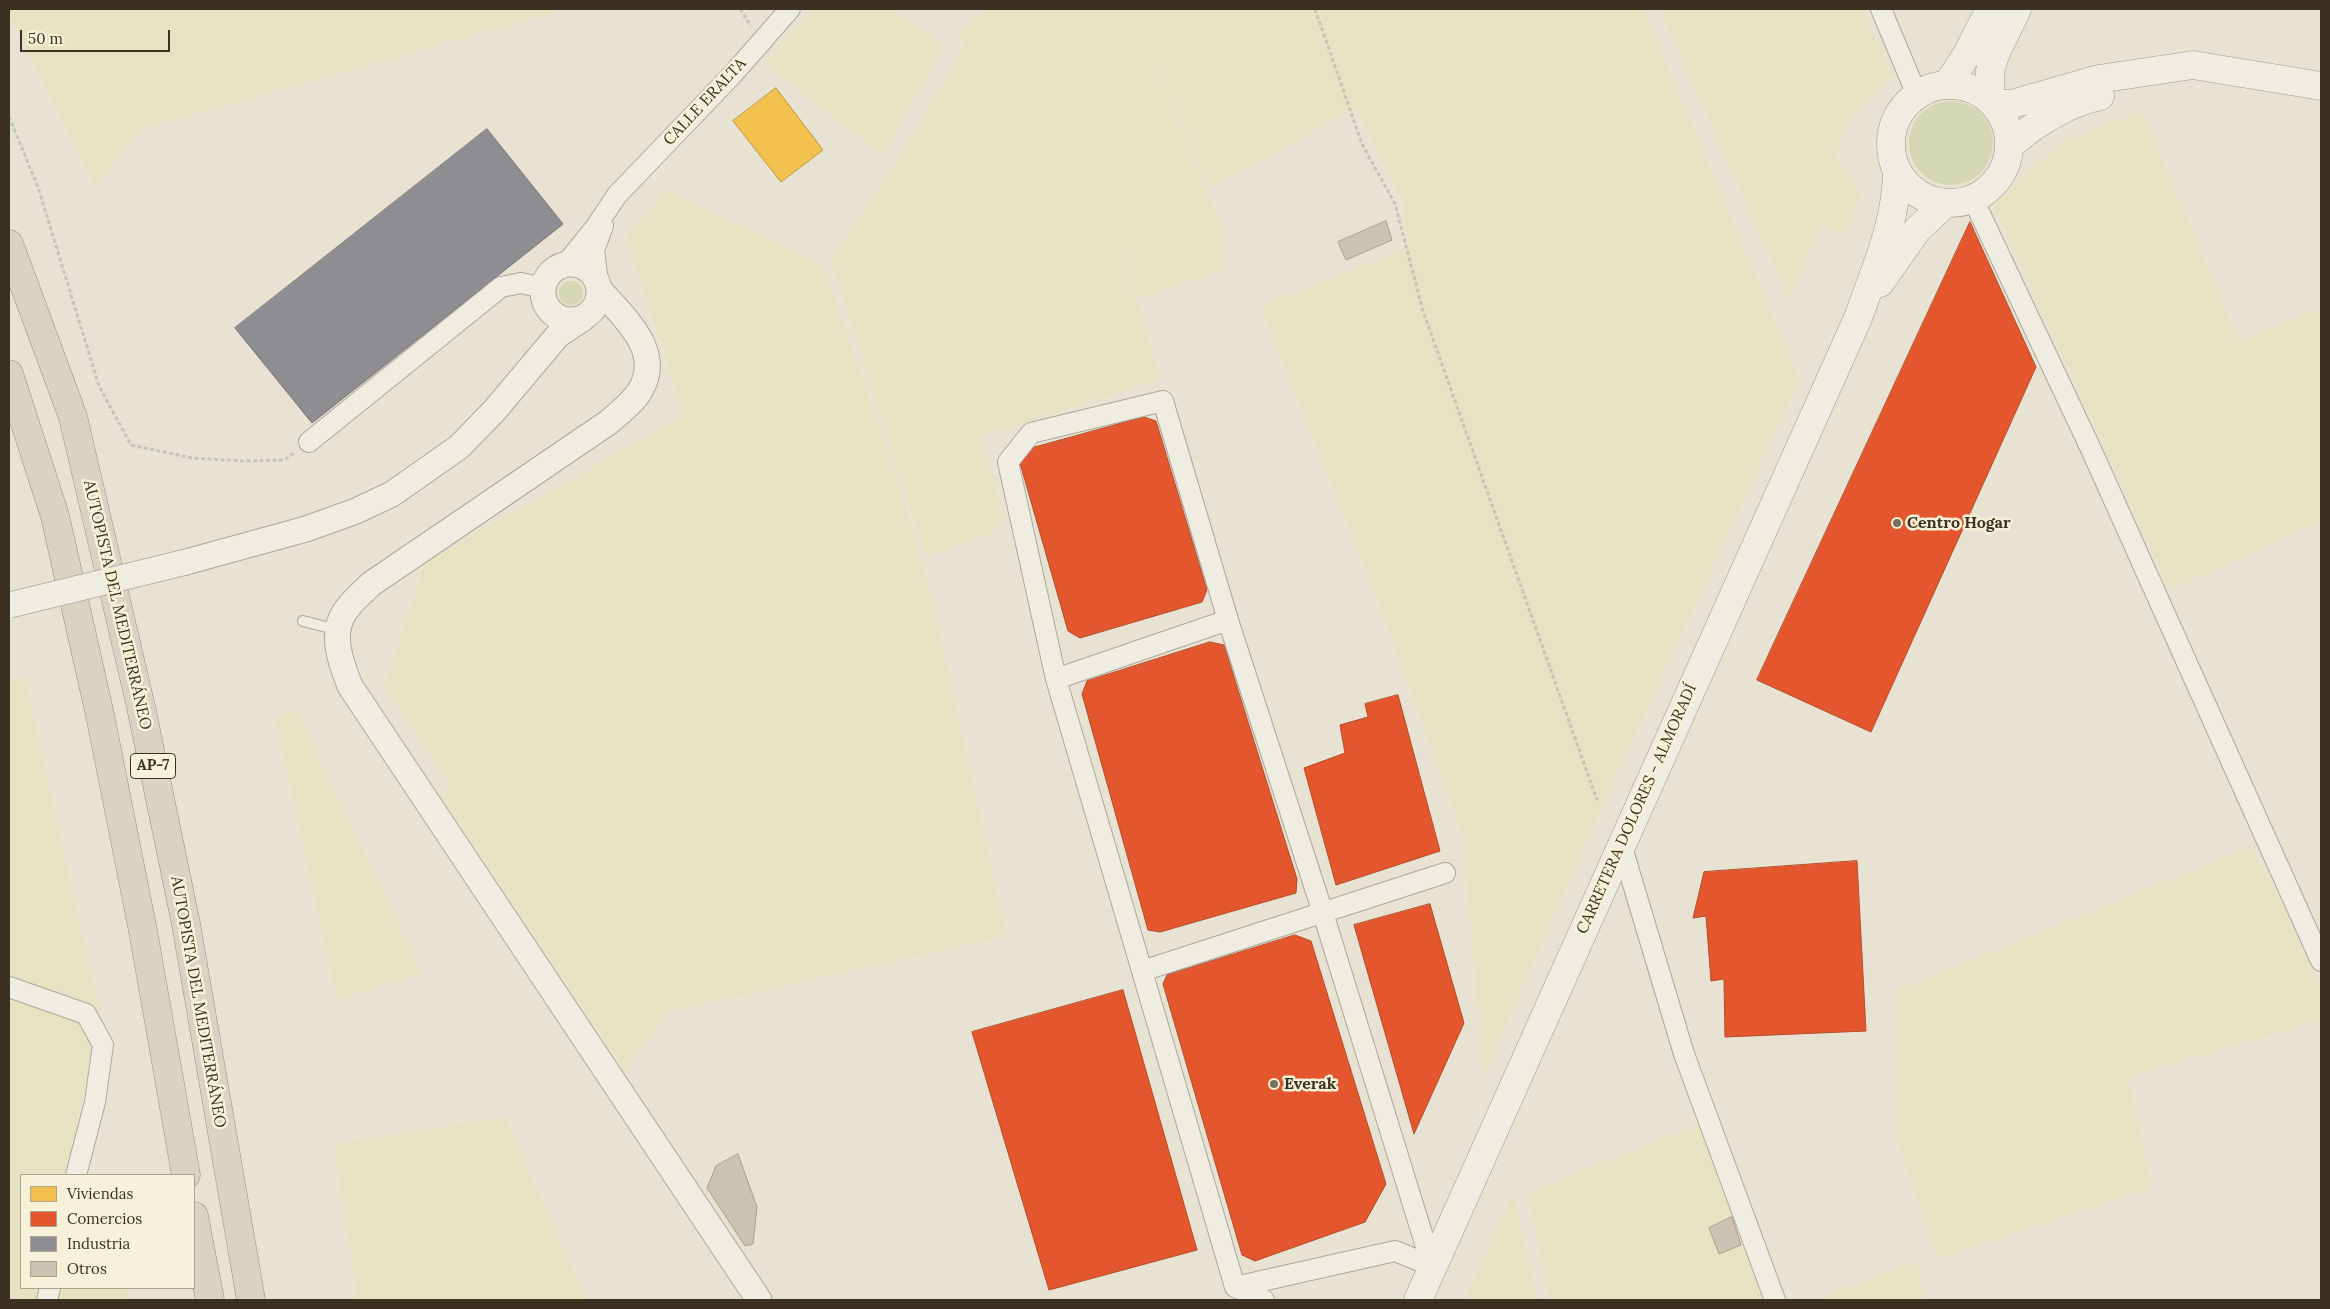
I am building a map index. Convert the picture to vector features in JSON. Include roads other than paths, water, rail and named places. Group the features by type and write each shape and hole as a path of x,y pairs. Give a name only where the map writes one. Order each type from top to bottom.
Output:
{"highway":[{"name":"AUTOPISTA DEL MEDITERRÁNEO","path":"9,244 73,417 140,707 186,924 251,1300"},
{"name":"AP-7","path":"9,374 55,516 100,715 141,922 186,1174"},
{"path":"195,1222 208,1294"}],"main road":[{"path":"1946,85 1966,56 1990,9"},
{"path":"1992,102 1993,63 2017,9"},
{"path":"1992,102 2012,104 2100,78 2193,65 2321,86"},
{"path":"2010,145 2034,125 2085,99 2143,87 2212,78 2278,79"},
{"path":"1946,85 1960,86 1980,93 1992,102 2006,123 2010,145 2005,169 1991,188 1973,199 1946,203 1917,193 1909,186 1897,170 1893,159 1891,138 1902,110 1916,96 1926,90 1946,85"},
{"path":"1858,318 1885,242 1897,194 1897,170"},
{"path":"1858,318 1917,230 1946,203"},
{"name":"CARRETERA DOLORES - ALMORADÍ","path":"1426,1287 1621,844 1858,318"}],"street":[{"name":"CALLE ERALTA","path":"618,195 733,74 790,9"},
{"path":"1881,9 1916,96"},
{"path":"524,376 543,325 544,297 550,273 565,264 595,228 618,195"},
{"path":"10,606 186,562 306,529 356,511 392,494 459,447 494,411 558,335 585,317 597,305 599,286 594,250 601,229 618,195"},
{"path":"1973,199 2094,456 2321,961"},
{"path":"565,264 580,265 594,275 599,286 643,343 647,358 646,373 641,389 628,405 609,422 371,584 345,611 338,630 339,659 350,686 759,1300"},
{"path":"309,442 501,287 522,284 544,297 551,313 566,320 585,317 606,319 635,331"},
{"path":"1264,1300 1235,1287 1056,679 1008,462 1032,433 1163,400 1228,620 1323,913 1426,1287"},
{"path":"1056,679 1228,620"},
{"path":"1621,844 1684,1054 1775,1300"},
{"path":"1142,971 1445,873"},
{"path":"9,987 86,1014 103,1046 95,1102 76,1174"},
{"path":"1235,1287 1395,1251 1426,1287"}],"lane":[{"path":"303,621 338,630"}],"place":[{"name":"Centro Hogar","path":"1897,523"},
{"name":"Everak","path":"1274,1084"}]}
